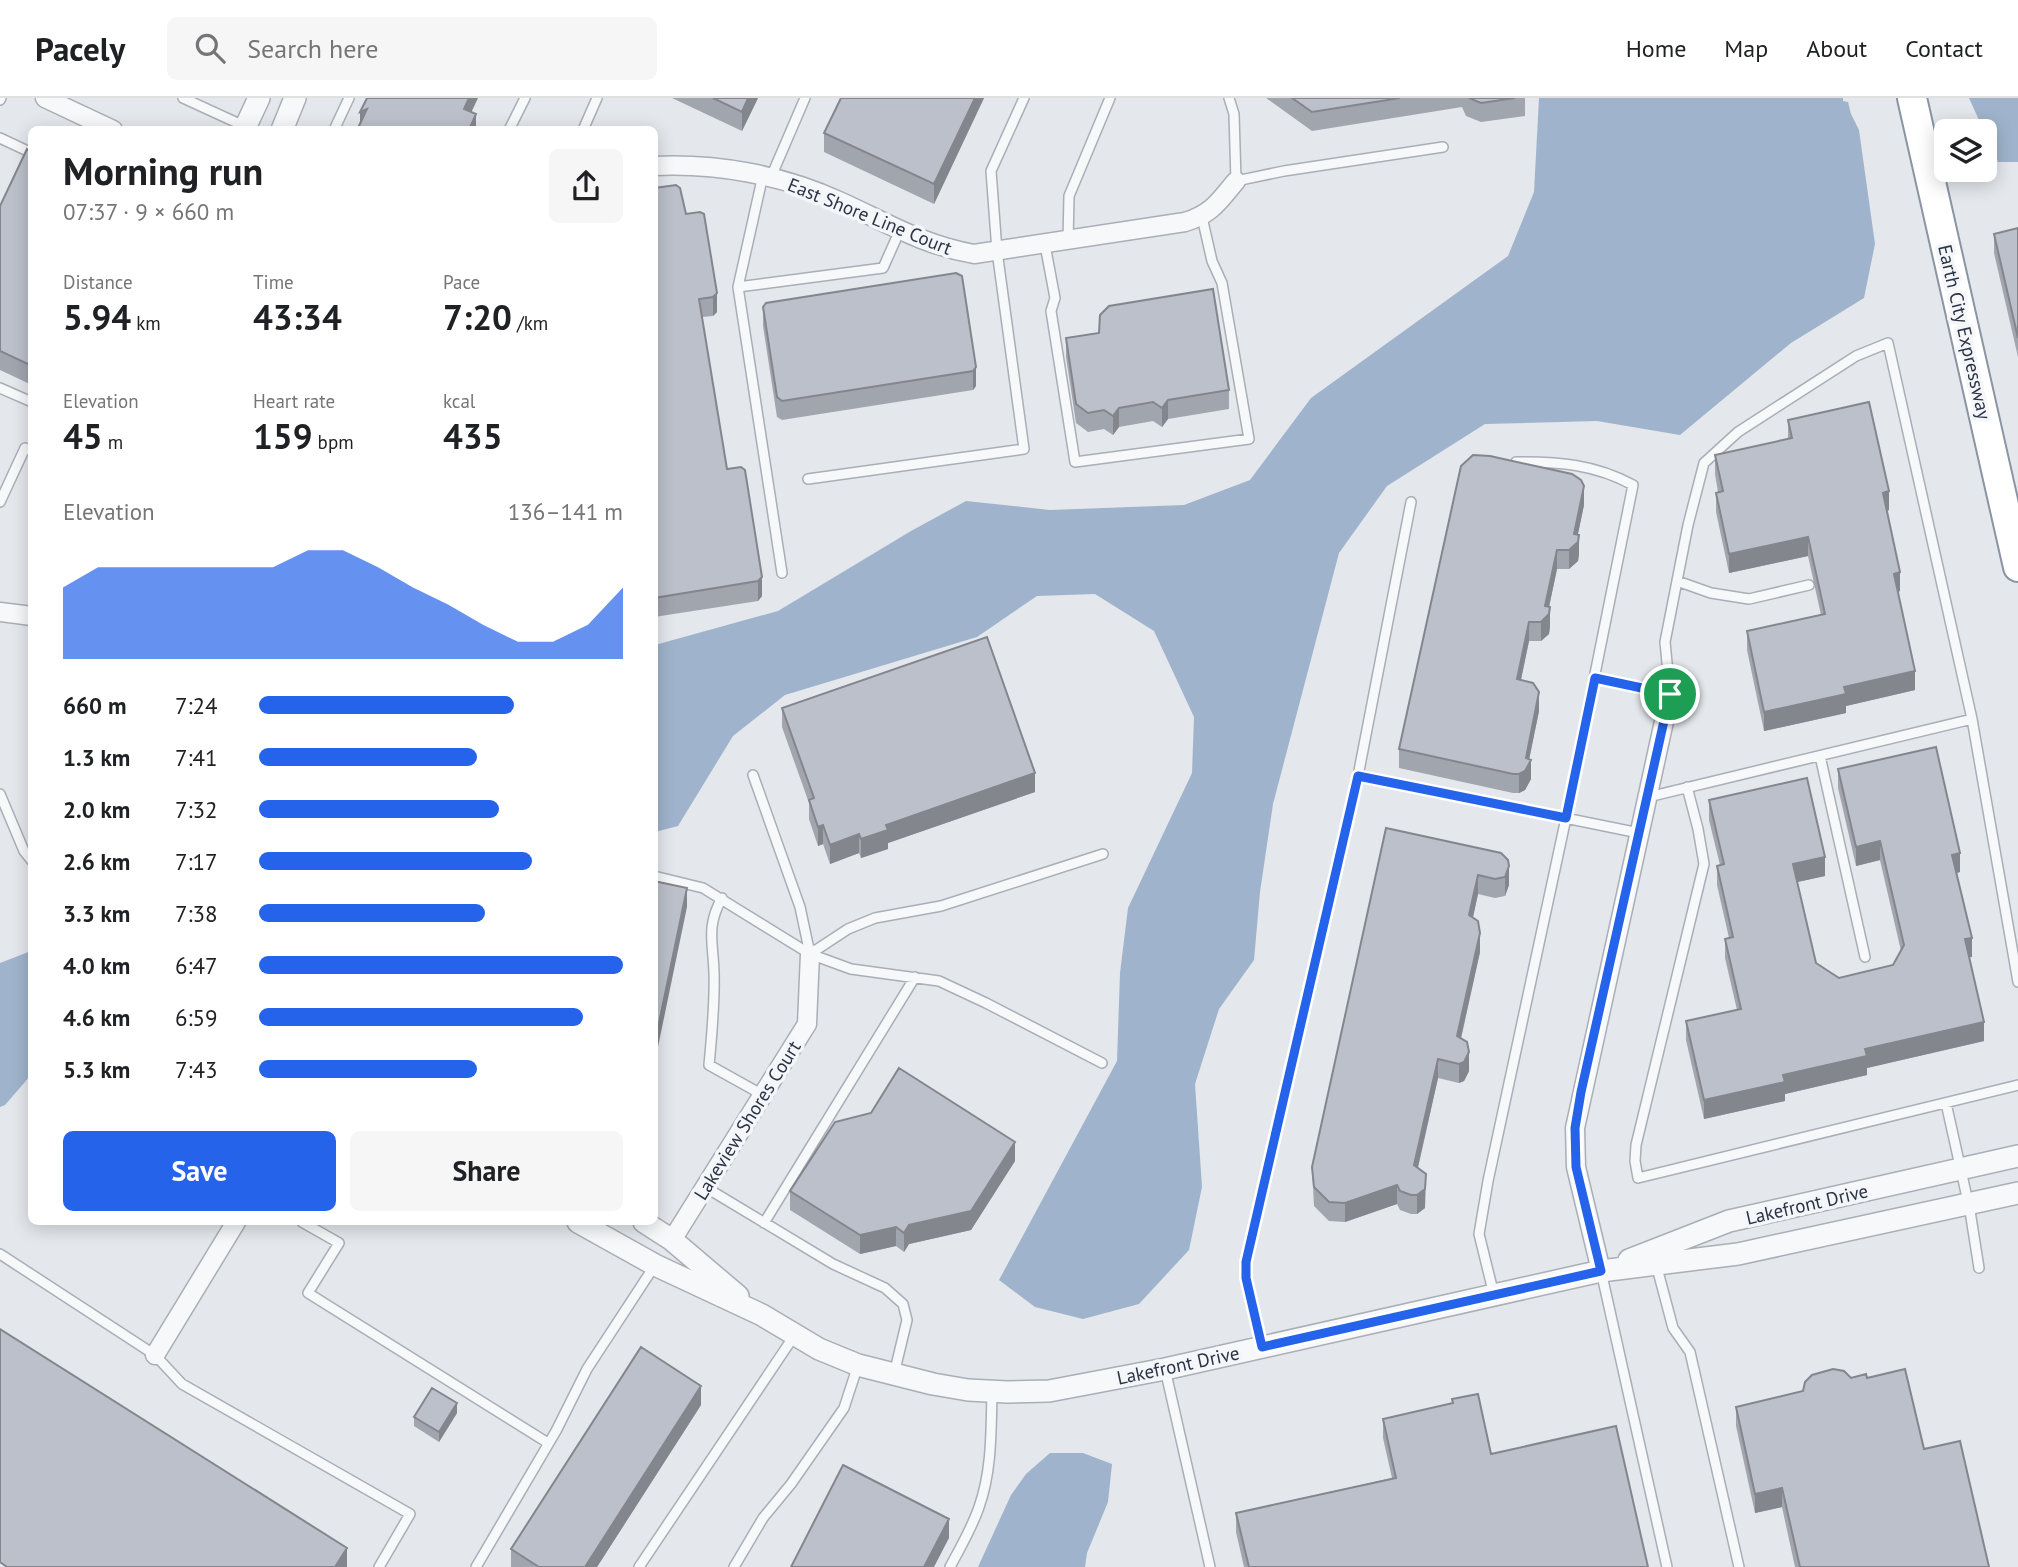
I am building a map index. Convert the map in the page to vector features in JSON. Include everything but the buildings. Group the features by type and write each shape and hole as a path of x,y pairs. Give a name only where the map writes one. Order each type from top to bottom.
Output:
{"highway":[{"name":"Earth City Expressway","path":"1912,98 2018,567"}],"street":[{"path":"45,98 104,126"},
{"path":"246,126 259,98"},
{"path":"284,126 295,98"},
{"name":"East Shore Line Court","path":"658,166 701,166 767,176 838,200 944,249 974,254 1045,245 1202,217"},
{"path":"1202,217 1236,181"},
{"path":"0,612 28,616"},
{"path":"1601,1271 1576,1167 1575,1128 1670,694"},
{"name":"Lakeview Shores Court","path":"672,1240 807,1024 810,954"},
{"name":"Lakefront Drive","path":"1601,1271 1729,1221 2018,1156"},
{"name":"Lakefront Drive","path":"583,1225 655,1265 762,1315 819,1349 858,1365 894,1376 968,1390 1049,1391 1164,1369 1601,1271 1738,1254 2018,1194"},
{"path":"155,1355 234,1225"},
{"name":"Lakefront Drive","path":"649,1225 672,1240 762,1315"}],"lane":[{"path":"183,98 241,126"},
{"path":"336,126 349,98"},
{"path":"511,126 525,98"},
{"path":"585,126 597,98"},
{"path":"782,573 737,288 767,176 804,98"},
{"path":"808,479 1024,449 990,170 1024,98"},
{"path":"1068,241 1069,196 1110,98"},
{"path":"1229,98 1234,114 1236,181 1443,147"},
{"path":"0,138 28,151"},
{"path":"1045,245 1055,298 1051,311 1075,462 1249,439 1222,283 1212,261 1202,217"},
{"path":"737,288 883,268 900,230"},
{"path":"1595,678 1670,694 1665,642 1688,525 1704,463 1738,432 1856,356 1888,343 1972,719 2018,982"},
{"path":"0,388 28,400"},
{"path":"0,502 25,448 28,449"},
{"path":"1493,1295 1479,1234 1488,1181 1566,818 1633,485 1611,473 1563,462 1516,462"},
{"path":"1262,1347 1246,1278 1246,1262 1358,776 1411,502"},
{"path":"1678,581 1711,593 1749,599 1810,585"},
{"path":"1646,798 1972,719"},
{"path":"1820,756 1865,957"},
{"path":"753,775 800,907 810,954"},
{"path":"1358,776 1639,833"},
{"path":"1687,788 1704,864 1636,1145 1638,1178 2018,1085"},
{"path":"0,794 28,856"},
{"path":"810,954 848,929 875,918 941,906 1103,855"},
{"path":"658,877 703,888 810,954 851,969 939,981 1102,1063"},
{"path":"722,898 714,912 710,941 714,971 709,1065 763,1095"},
{"path":"764,1223 915,977"},
{"path":"1946,1103 1979,1268"},
{"path":"705,1187 833,1264 885,1289 902,1304 907,1321 894,1376"},
{"path":"307,1225 339,1243 308,1293 548,1443"},
{"path":"0,1254 155,1355 182,1384 410,1514 379,1567"},
{"path":"1656,1264 1673,1328 1690,1353 1739,1567"},
{"path":"476,1567 548,1443 587,1369 655,1265"},
{"path":"1601,1271 1667,1567"},
{"path":"639,1567 795,1335"},
{"path":"734,1567 763,1518 792,1484 844,1408 858,1365"},
{"path":"1164,1369 1210,1567"},
{"path":"950,1567 979,1507 986,1481 992,1392"}],"water":[{"path":"1539,98 1843,98 1843,101 1848,102 1859,130 1875,244 1864,298 1791,343 1680,435 1597,421 1485,424 1387,486 1339,553 1273,804 1260,892 1254,960 1219,1009 1195,1084 1202,1187 1189,1250 1139,1304 1083,1319 1035,1307 999,1280 1117,1061 1120,973 1128,908 1192,773 1194,717 1154,631 1095,594 1037,596 977,637 785,695 733,736 678,826 658,831 658,644 778,611 966,501 1050,510 1184,505 1250,480 1311,398 1508,256 1534,192"},
{"path":"1969,98 2018,98 2018,162 1998,162 1997,119 1979,119"},
{"path":"28,952 28,1078 5,1105 0,1107 0,963"},
{"path":"1050,1453 1083,1453 1112,1464 1108,1502 1087,1553 1085,1567 978,1567 1011,1495 1026,1474"}],"route":[{"path":"1595,678 1670,694 1575,1128 1576,1167 1601,1271 1262,1347 1246,1278 1246,1262 1358,776 1566,818 1595,678"}]}
